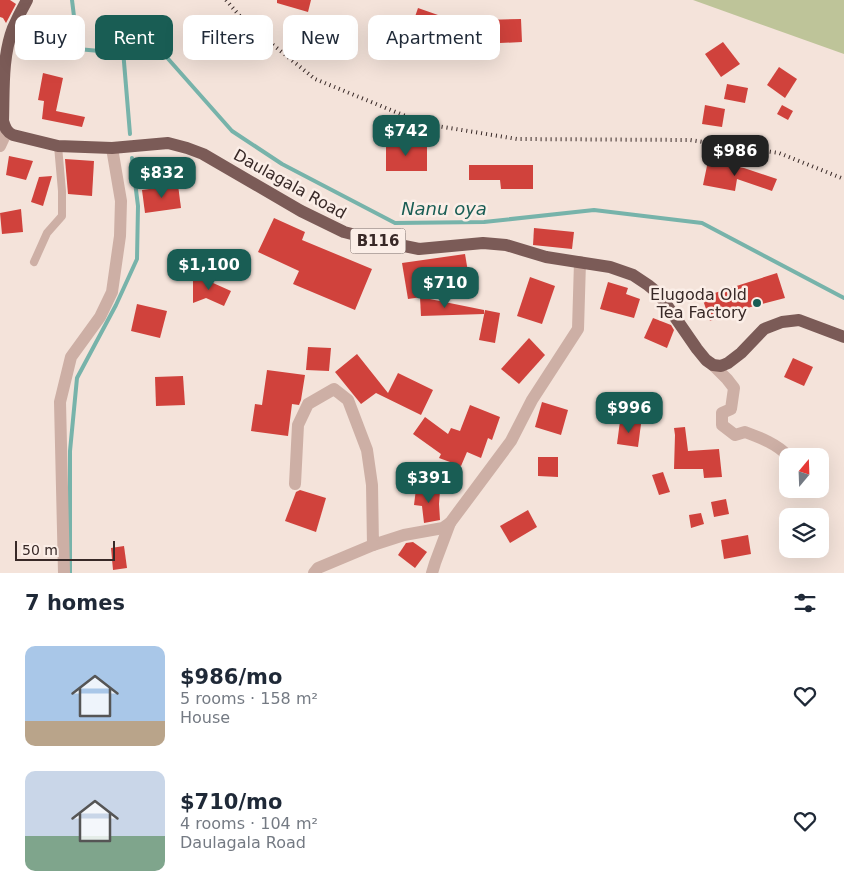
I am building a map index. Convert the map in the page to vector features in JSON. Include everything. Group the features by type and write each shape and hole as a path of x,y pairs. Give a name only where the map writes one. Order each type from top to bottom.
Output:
{"main road":[{"path":"7,131 3,121 6,58 13,29 26,0"},
{"name":"Daulagala Road","path":"7,131 13,135 58,146 112,148 168,143 187,148 203,154 301,211 344,232 374,240 419,249 483,244 506,245 546,257 610,267 633,275 659,294 697,349 713,365"},
{"path":"713,365 721,366 728,363 741,353 764,329 782,322 799,320 844,337"}],"street":[{"path":"0,146 7,131"},
{"path":"64,573 60,402 71,357 100,317 112,292 120,236 121,201 112,148"},
{"path":"432,573 450,523 511,441 532,400 578,329 580,262"},
{"path":"713,365 734,388 731,409 722,413 722,425 735,435 746,432 779,448"},
{"path":"295,484 298,425 308,404 334,389 348,400 367,450 372,485 373,545"},
{"path":"314,573 318,568 373,545 404,535 443,528 450,523"}],"lane":[{"path":"34,262 47,234 62,216 58,146"}],"green space":[{"path":"693,0 844,0 844,54"}],"building":[{"path":"0,0 10,0 16,4 6,23 0,17"},
{"path":"277,0 311,0 308,12 277,3"},
{"path":"418,8 438,15 416,15"},
{"path":"521,19 522,42 500,43 500,20"},
{"path":"723,42 740,64 721,77 705,54"},
{"path":"779,67 797,79 785,98 767,85"},
{"path":"43,73 63,78 56,111 85,117 82,127 42,119 44,101 38,100"},
{"path":"727,84 748,88 745,103 724,99"},
{"path":"705,105 725,109 722,127 702,124"},
{"path":"782,105 793,111 788,120 777,114"},
{"path":"386,143 427,144 427,171 386,171"},
{"path":"9,156 33,161 26,180 6,175"},
{"path":"65,159 94,161 92,196 68,194"},
{"path":"708,161 744,168 777,179 772,191 737,179 735,191 703,185"},
{"path":"469,165 533,165 533,189 501,189 500,180 469,180"},
{"path":"52,176 43,206 31,202 39,177"},
{"path":"178,185 181,208 145,213 142,190"},
{"path":"21,209 23,232 2,234 0,213"},
{"path":"274,218 305,232 302,240 372,269 355,310 293,284 299,271 258,252"},
{"path":"534,228 574,232 572,249 533,245"},
{"path":"465,254 471,290 408,299 402,263"},
{"path":"777,273 785,298 747,308 710,321 702,297"},
{"path":"193,274 231,291 224,306 206,298 193,303"},
{"path":"530,277 555,286 542,324 517,316"},
{"path":"608,282 628,288 626,294 640,299 634,318 600,309"},
{"path":"420,297 484,310 484,314 421,316"},
{"path":"137,304 167,311 160,338 131,331"},
{"path":"485,310 500,313 495,343 479,340"},
{"path":"653,318 671,325 674,330 667,348 644,338"},
{"path":"529,338 545,355 519,384 501,369"},
{"path":"308,347 331,348 329,371 306,370"},
{"path":"357,354 388,393 398,373 433,390 421,415 376,393 361,404 335,372"},
{"path":"793,358 813,367 804,386 784,377"},
{"path":"267,370 305,375 299,405 292,404 288,436 251,431 255,404 262,405"},
{"path":"183,376 185,405 156,406 155,377"},
{"path":"542,402 568,410 561,435 535,427"},
{"path":"470,405 500,417 492,440 488,438 481,458 467,452 461,466 439,458 441,454 413,434 425,417 448,434 451,428 460,431"},
{"path":"620,421 641,424 638,447 617,444"},
{"path":"685,427 688,451 719,449 722,477 704,478 703,469 674,469 674,428"},
{"path":"538,457 558,457 558,477 538,476"},
{"path":"663,472 670,492 659,495 652,475"},
{"path":"416,489 440,491 440,520 424,523 422,506 414,505"},
{"path":"300,490 326,498 316,532 285,521 296,492"},
{"path":"726,499 729,514 714,517 711,502"},
{"path":"528,510 537,527 510,543 500,526"},
{"path":"701,513 704,524 691,528 689,515"},
{"path":"748,535 751,554 724,559 721,540"},
{"path":"413,542 427,552 415,568 398,555 406,543"},
{"path":"124,546 127,568 113,570 111,548"}],"waterway":[{"name":"Nanu oya","path":"72,0 78,49 110,52 155,44 232,131 282,164 395,223 484,222 594,210 702,223 844,298"},
{"path":"124,60 130,134"},
{"path":"70,573 70,451 77,378 116,305 137,259 138,206 132,158"}],"railway":[{"path":"226,0 245,22 315,79 425,124 517,139 690,140 779,153 844,179"}],"place":[{"name":"Elugoda Old Tea Factory","path":"757,303"}]}
